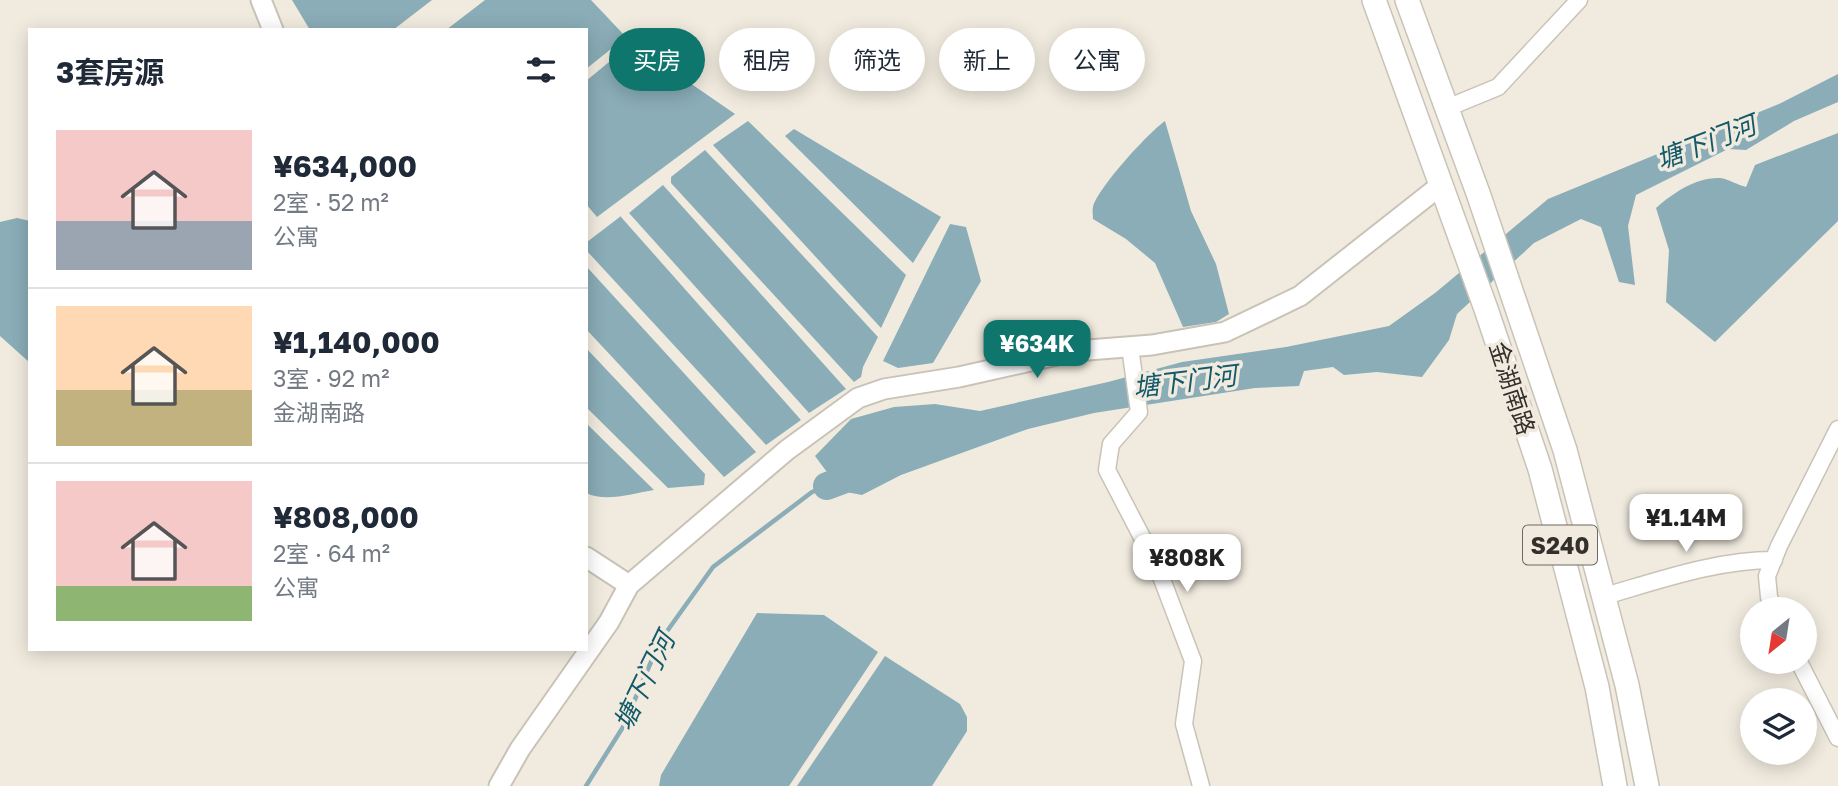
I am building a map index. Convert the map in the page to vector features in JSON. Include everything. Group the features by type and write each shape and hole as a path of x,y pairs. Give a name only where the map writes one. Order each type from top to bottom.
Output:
{"main road":[{"name":"金湖南路","path":"1374,0 1454,216 1543,482 1597,687 1615,786"},
{"name":"金湖南路","path":"1407,0 1480,200 1565,450 1627,685 1647,786"}],"street":[{"path":"261,0 272,28"},
{"path":"1447,108 1498,87 1579,0"},
{"path":"499,786 520,750 609,622 629,586 787,450 858,398 884,389 959,377 1075,351 1130,347 1225,332 1300,296 1441,185"},
{"path":"1130,347 1139,412 1111,444 1107,470 1157,566 1193,661 1184,724 1201,786"},
{"path":"1769,597 1768,576 1774,560 1838,429"},
{"path":"588,558 629,586"},
{"path":"1605,596 1682,573 1748,560 1774,560"},
{"path":"1805,674 1838,738"}],"water":[{"path":"292,0 432,0 396,28 309,28"},
{"path":"485,0 591,0 617,28 609,28 609,51 588,67 588,28 449,28"},
{"path":"609,62 609,91 702,91 735,114 597,217 588,206 588,79"},
{"path":"1838,74 1838,102 1794,121 1746,150 1728,149 1636,195 1628,226 1635,285 1619,282 1601,227 1581,219 1534,243 1457,314 1449,340 1422,377 1377,372 1344,375 1333,367 1304,371 1299,386 1255,388 1094,413 1028,429 901,475 862,495 841,491 815,456 851,419 894,407 935,404 980,411 1182,362 1286,347 1389,326 1435,293 1548,199 1781,103"},
{"path":"748,121 906,275 881,328 713,145"},
{"path":"1165,121 1191,211 1216,264 1229,314 1216,322 1183,327 1155,263 1126,239 1093,219 1093,207 1104,187 1136,148"},
{"path":"794,129 941,217 913,263 785,136"},
{"path":"1838,133 1838,221 1715,342 1666,302 1669,250 1656,208 1677,192 1702,180 1720,178 1746,187 1755,165"},
{"path":"705,150 878,337 861,377 854,382 671,183 671,177"},
{"path":"663,185 846,389 809,413 629,213"},
{"path":"621,216 801,420 766,445 588,252 588,241"},
{"path":"17,218 28,221 28,361 0,336 0,222"},
{"path":"950,224 966,227 981,281 933,363 898,368 883,361"},
{"path":"588,268 756,452 724,477 588,331"},
{"path":"588,350 705,474 704,485 668,488 588,409"},
{"path":"588,425 654,490 611,497 588,494"},
{"path":"757,613 824,615 878,652 789,786 659,786 661,775"},
{"path":"885,656 960,704 967,717 967,731 932,786 797,786"}],"waterway":[{"name":"塘下门河","path":"827,486 870,470"},
{"name":"塘下门河","path":"586,786 623,727 660,641 713,567 812,492 827,486"}]}
